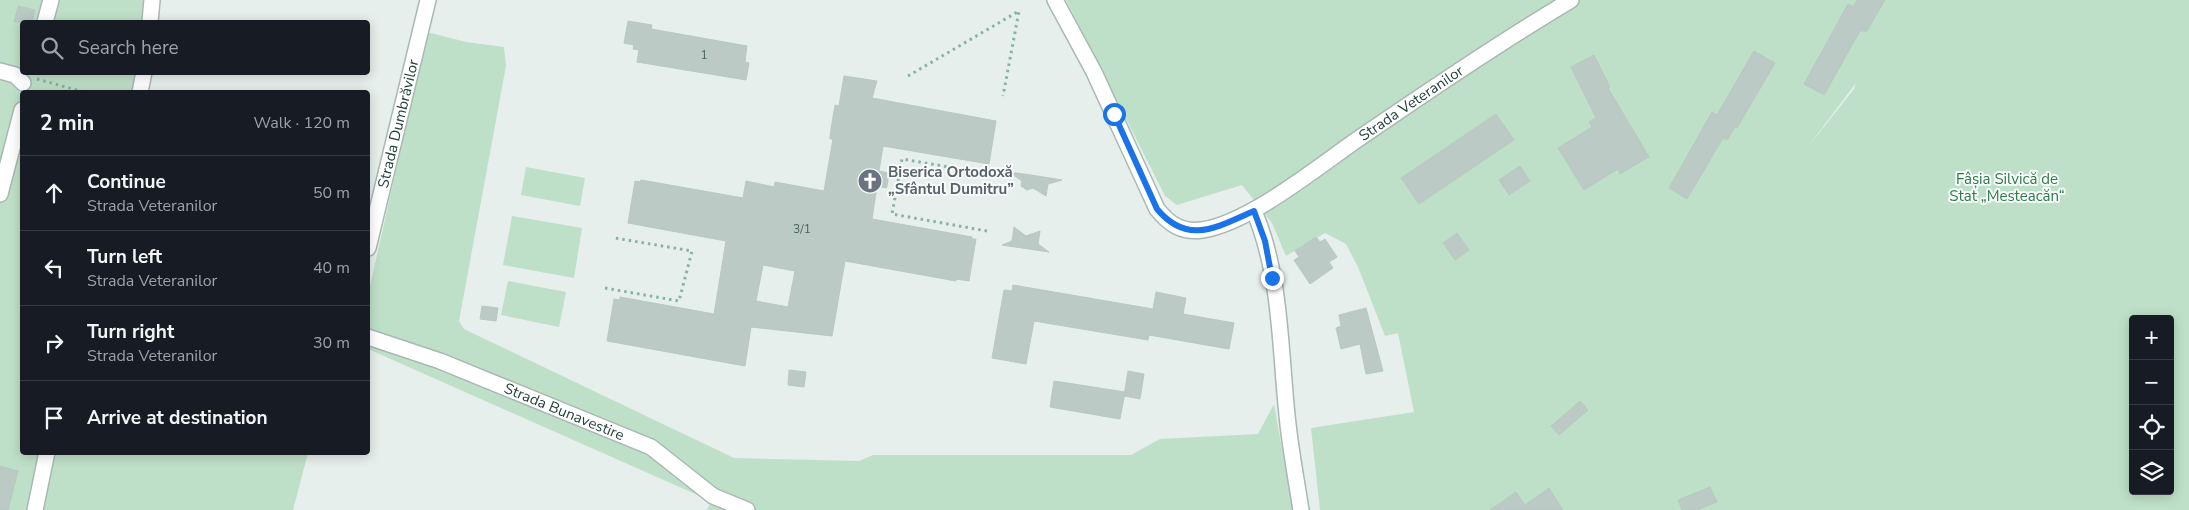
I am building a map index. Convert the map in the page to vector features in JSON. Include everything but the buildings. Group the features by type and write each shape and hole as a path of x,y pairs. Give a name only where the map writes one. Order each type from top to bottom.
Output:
{"street":[{"path":"46,20 51,0"},
{"path":"150,20 152,0"},
{"name":"Strada Dumbrăvilor","path":"370,240 428,0"},
{"name":"Strada Veteranilor","path":"1055,0 1094,72 1157,209 1166,220 1189,231 1204,230 1254,211 1488,50 1571,0"},
{"path":"0,71 27,81"},
{"path":"140,90 143,75"},
{"path":"0,194 20,118"},
{"path":"1254,211 1263,235 1272,278 1287,418 1301,510"},
{"name":"Strada Bunavestire","path":"370,338 440,361 651,447 714,496 747,510"},
{"path":"35,510 46,455"}],"path":[{"path":"908,76 1019,11 1003,96"},
{"path":"27,81 74,90"},
{"path":"987,231 892,214 902,159 996,175"},
{"path":"606,288 679,301 692,252 615,238"}],"green space":[{"path":"0,0 146,0 143,20 20,20 20,75 137,75 133,90 20,90 20,455 307,455 293,510 0,510"},
{"name":"Fâșia Silvică de Stat „Mesteacăn“","path":"1066,0 2189,0 2189,510 1320,510 1311,428 1414,412 1398,333 1385,336 1358,267 1346,244 1325,233 1286,256 1272,223 1242,185 1177,205 1165,196","holes":["1856,83 1854,89 1807,148"]},
{"path":"427,32 466,42 504,47 506,66 459,321 464,329 734,458 859,461 873,455 1131,455 1160,439 1258,434 1274,404 1293,510 707,510 711,501 370,350 370,286"},
{"path":"526,167 585,178 580,206 521,195"},
{"path":"512,216 582,228 574,278 503,265"},
{"path":"508,281 566,292 559,327 501,315"}],"place":[{"name":"Biserica Ortodoxă „Sfântul Dumitru”","path":"870,181"}],"route":[{"path":"1114,114 1157,209 1166,220 1179,228 1189,231 1204,230 1254,211 1265,241 1272,278"}]}
